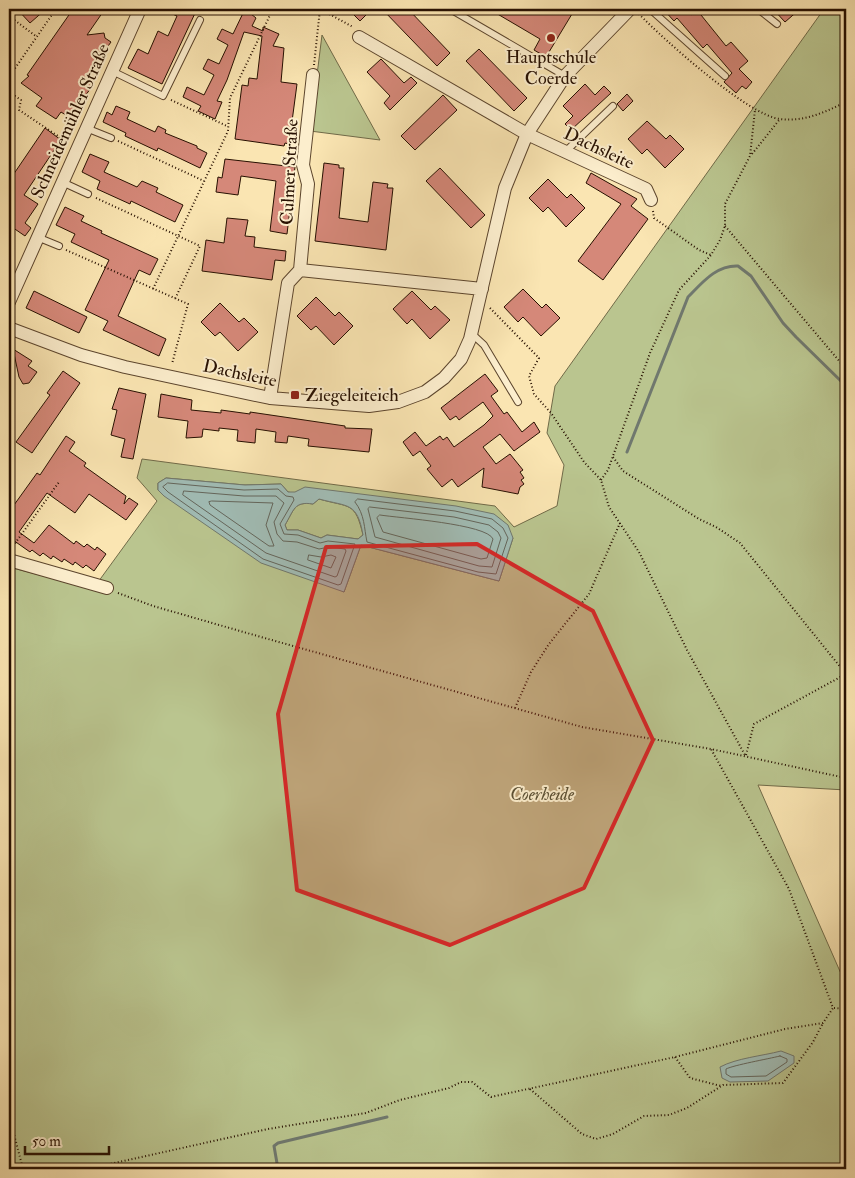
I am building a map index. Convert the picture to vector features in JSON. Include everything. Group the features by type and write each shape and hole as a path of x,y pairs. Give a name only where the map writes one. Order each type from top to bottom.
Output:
{"street":[{"name":"Schneidemühler Straße","path":"9,302 140,9"},
{"name":"Dachsleite","path":"9,328 81,355 270,398 369,406 398,402 425,392 444,378 461,359 471,333 505,188 527,134 565,76 630,9"},
{"path":"359,37 527,134"},
{"name":"Culmer Straße","path":"270,398 288,283 300,270 308,184 304,165 313,74"},
{"name":"Dachsleite","path":"527,134 646,189 651,200"},
{"path":"300,270 481,293"},
{"path":"9,560 107,588"}],"lane":[{"path":"450,9 565,76"},
{"path":"650,9 725,76"},
{"path":"758,9 777,24"},
{"path":"112,71 163,96 200,20"},
{"path":"565,152 613,106"},
{"path":"86,128 112,138"},
{"path":"62,182 88,194"},
{"path":"38,237 58,246"},
{"path":"471,333 484,345 518,402"}],"path":[{"path":"9,77 56,9"},
{"path":"153,289 228,131 230,98 273,9"},
{"path":"313,74 320,9 354,28 359,37"},
{"path":"634,9 726,90 754,110 780,119 814,117 846,102"},
{"path":"9,16 37,37"},
{"path":"9,92 21,100 18,110 77,148"},
{"path":"163,96 227,126"},
{"path":"750,156 754,110"},
{"path":"601,480 613,457 650,353 679,290 711,255 725,226 725,204 750,156 780,119"},
{"path":"112,138 204,181"},
{"path":"88,194 200,246 175,299"},
{"path":"651,200 654,218 699,250 711,255"},
{"path":"725,226 846,369"},
{"path":"58,246 188,304 169,376"},
{"path":"481,293 539,358 529,376 534,394 551,413 584,462 601,480 607,502 639,552 687,650 746,756"},
{"path":"613,457 623,471 740,543 846,674 754,724 746,756"},
{"path":"9,552 59,482"},
{"path":"515,708 531,672 549,644 589,594 620,523"},
{"path":"107,588 153,606 582,727 711,749 846,778"},
{"path":"711,749 789,889 833,1008"},
{"path":"833,1008 846,1009"},
{"path":"675,1057 690,1078 721,1086 783,1083 813,1042 833,1008"},
{"path":"86,1169 268,1129 366,1113 400,1100 449,1088 461,1082 472,1082 491,1097 675,1057 784,1029 823,1023"},
{"path":"529,1088 582,1134 596,1139 613,1134 644,1116 669,1115 687,1108 721,1086"},
{"path":"9,1115 23,1169"}],"highlighted area":[{"path":"477,544 593,611 653,740 584,888 450,945 297,890 278,714 326,547"}],"green space":[{"name":"Coerheide","path":"824,9 846,9 846,790 758,785 846,985 846,1169 9,1169 9,567 93,589 157,501 137,478 142,459 495,506 514,527 557,506 564,465 547,433 555,386","holes":["166,478 245,485 281,484 288,492 513,538 499,581 361,545 344,592 158,490 158,483"]},
{"path":"322,35 380,140 310,131"},
{"path":"319,499 344,505 354,511 363,535 358,539 327,535 321,538 298,530 287,530 285,525 298,505 313,504"}],"water":[{"path":"166,478 245,485 281,484 288,492 295,492 305,487 456,506 494,514 508,525 513,538 499,581 361,545 344,592 261,563 164,496 158,490 158,483","holes":["319,499 345,505 354,511 361,524 363,535 358,539 327,535 321,538 298,530 287,530 285,525 298,505 313,504"]},
{"path":"781,1051 794,1056 794,1063 768,1081 730,1082 722,1078 720,1067 742,1059"}],"building":[{"path":"17,9 46,9 30,23"},
{"path":"76,9 105,9 87,35 104,33 105,38 111,42 88,74 94,79 91,88 69,117 61,112 56,119 36,106 42,98 21,83 29,76 27,75 71,12 73,14"},
{"path":"161,9 197,9 162,84 128,68 138,49 148,54 158,31 168,36 177,16"},
{"path":"245,9 256,18 252,26 263,31 263,27 279,34 273,46 284,48 281,82 297,84 289,144 285,143 284,146 235,139 242,85 248,86 249,78 257,79 262,36 244,32 227,80 217,101 222,102 215,119 198,111 201,106 183,97 187,87 204,95 214,75 203,69 208,59 219,64 228,45 217,39 222,29 233,34"},
{"path":"348,9 372,9 360,21"},
{"path":"382,9 408,9 450,53 437,66"},
{"path":"489,9 575,9 546,57 534,50 540,39"},
{"path":"663,9 688,9 691,15 697,10 726,46 731,42 748,61 739,69 752,82 746,89 742,86 736,93 724,82 732,73 707,44 703,48 677,18 674,21"},
{"path":"773,9 800,9 785,22"},
{"path":"479,49 527,98 514,111 466,61"},
{"path":"381,59 404,83 411,77 417,83 390,110 384,103 390,96 367,72"},
{"path":"585,84 595,95 604,86 611,93 571,130 565,124 573,116 563,106"},
{"path":"627,94 633,101 623,111 617,104"},
{"path":"443,95 457,110 415,150 401,136"},
{"path":"116,106 130,112 127,119 155,132 158,126 166,130 165,133 197,146 197,148 207,153 200,168 158,148 157,151 125,136 126,133 103,122 107,112 112,115"},
{"path":"647,121 666,139 670,135 684,149 665,168 647,149 642,154 628,139"},
{"path":"45,128 61,140 24,195 38,204 25,223 31,228 25,236 9,225 9,181"},
{"path":"90,154 109,162 104,172 137,187 142,181 158,188 156,192 183,205 175,222 131,201 130,204 97,189 100,181 82,172"},
{"path":"225,159 295,167 287,234 270,231 276,181 241,176 238,195 216,192 218,177 222,178"},
{"path":"324,163 339,165 339,168 344,168 339,218 368,222 373,182 388,184 387,188 393,188 386,250 315,241"},
{"path":"440,168 485,215 471,228 426,181"},
{"path":"591,173 637,199 631,206 648,219 603,280 578,261 621,204 586,183"},
{"path":"548,179 567,198 571,194 585,208 566,227 548,207 543,212 529,198"},
{"path":"65,207 84,216 81,221 102,231 101,233 158,259 150,275 139,270 118,316 166,339 159,356 103,330 108,321 85,310 109,260 71,242 75,234 56,225"},
{"path":"227,218 248,220 245,236 255,237 254,247 286,251 285,261 275,260 272,280 202,271 206,240 224,243"},
{"path":"523,289 542,308 546,304 560,318 541,336 523,317 518,322 504,307"},
{"path":"34,291 87,317 79,333 26,308"},
{"path":"412,291 431,310 435,306 450,320 430,339 412,319 407,324 393,309"},
{"path":"316,297 335,316 339,312 353,326 334,345 316,326 311,330 297,316"},
{"path":"220,303 239,322 244,318 258,332 238,351 220,332 215,336 201,322"},
{"path":"13,349 32,361 28,366 37,372 29,383 23,384 19,377"},
{"path":"63,371 80,383 32,453 16,442 50,395 47,393"},
{"path":"485,374 498,391 491,396 504,414 507,412 522,432 534,422 540,432 514,451 500,434 483,447 496,464 510,454 523,470 520,472 524,478 521,480 524,484 520,487 518,494 482,487 484,468 458,487 452,479 442,487 427,469 431,466 420,451 413,456 403,442 415,432 426,446 440,436 443,440 447,437 454,447 484,425 493,416 483,402 459,420 456,416 450,420 441,408"},
{"path":"119,388 146,394 133,459 121,457 125,439 111,435 117,410 112,409"},
{"path":"161,394 192,400 191,410 221,413 221,410 250,414 250,412 345,426 345,428 372,429 369,452 308,446 309,439 288,436 287,443 275,442 276,432 256,429 255,443 237,441 238,430 219,428 219,431 203,429 202,437 186,438 188,421 158,417"},
{"path":"66,436 75,442 69,451 86,463 84,466 126,496 124,504 129,498 138,504 126,520 89,494 75,513 47,493 19,532 34,543 49,525 74,544 76,541 84,547 87,544 95,550 97,547 106,554 94,571 86,565 83,568 75,562 73,565 64,559 62,562 53,556 51,559 43,553 40,556 32,550 30,552 13,540 9,546 9,512 37,473 40,475"}],"waterway":[{"path":"627,452 688,297 710,276 723,268 738,266 751,276 783,323 846,386"},
{"path":"278,1169 274,1146 278,1143 387,1117"}],"place":[{"name":"Hauptschule Coerde","path":"551,38"},
{"name":"Ziegeleiteich","path":"295,395"}]}
